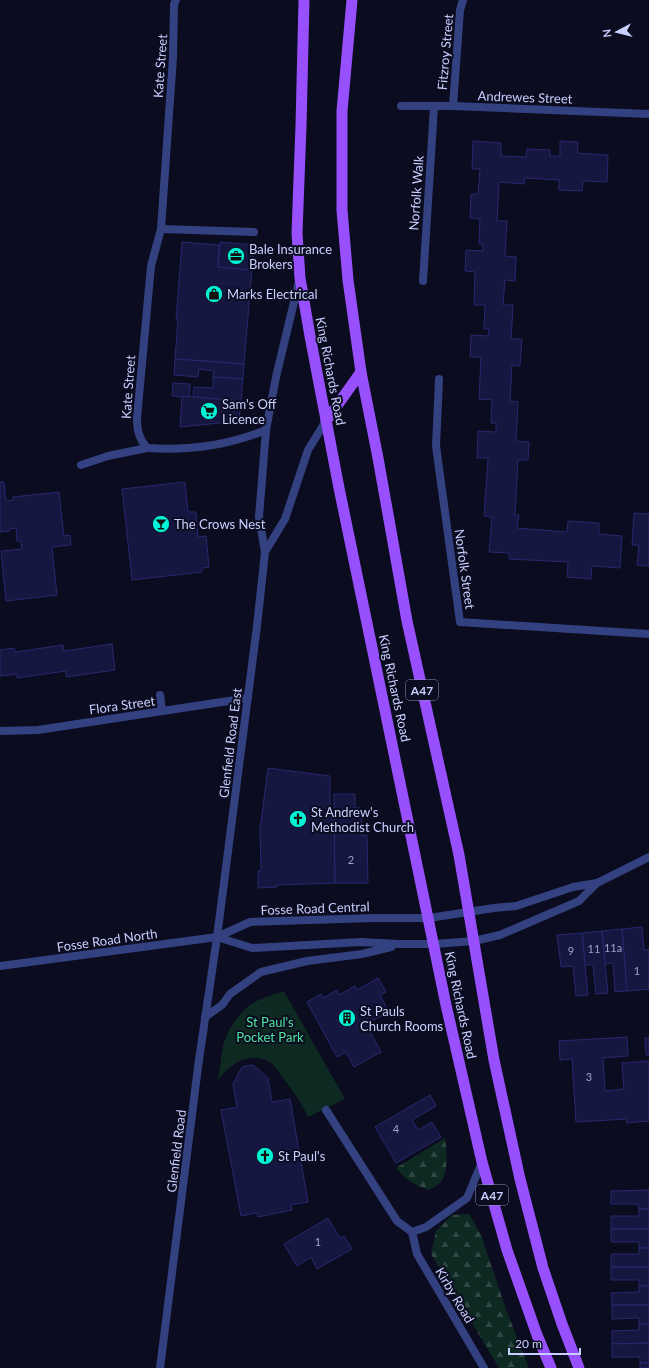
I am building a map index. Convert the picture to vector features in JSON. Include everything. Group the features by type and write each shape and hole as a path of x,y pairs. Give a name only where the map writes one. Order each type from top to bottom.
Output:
{"main road":[{"name":"King Richards Road","path":"304,0 297,233 300,278 326,421 360,591 446,1005 482,1162 507,1250 537,1335 551,1368"},
{"name":"King Richards Road","path":"352,0 342,111 342,210 348,280 360,372 378,458 407,621 459,855 494,1060 522,1186 543,1268 579,1368"},
{"path":"326,421 360,372"}],"street":[{"name":"Kate Street","path":"147,448 141,441 138,433 137,418 151,266 161,229 173,57 174,4 176,0"},
{"name":"Fitzroy Street","path":"452,106 460,10 463,0"},
{"name":"Andrewes Street","path":"401,106 452,106 649,114"},
{"name":"Norfolk Walk","path":"423,281 434,106"},
{"path":"161,229 254,232"},
{"name":"Glenfield Road East","path":"217,937 265,552 259,517 266,430 276,377 300,278"},
{"name":"Norfolk Street","path":"439,379 436,446 460,622 649,634"},
{"name":"Glenfield Road East","path":"265,552 285,519 308,450 326,421"},
{"path":"81,465 108,456 147,448 165,449 197,447 228,442 252,436 266,430"},
{"path":"160,695 162,712"},
{"name":"Flora Street","path":"0,731 38,730 248,698"},
{"name":"Fosse Road Central","path":"217,937 252,948 361,942 434,944 474,941 500,935 578,901 597,883 649,857"},
{"name":"Fosse Road Central","path":"217,937 250,922 374,918 429,918 516,906 572,887 597,883"},
{"name":"Fosse Road North","path":"0,966 217,937"},
{"name":"Glenfield Road","path":"160,1368 205,1017 217,937"},
{"name":"Fosse Road Central","path":"205,1017 222,1005 230,994 261,972 307,961 362,954 399,944"},
{"path":"326,1110 398,1221 412,1232 426,1227 467,1198 482,1162"},
{"name":"Kirby Road","path":"412,1232 417,1254 484,1368"}],"green space":[{"name":"St Paul's Pocket Park","path":"284,991 345,1099 308,1117 298,1099 277,1070 271,1063 264,1059 249,1058 242,1060 229,1068 218,1080 223,1046 230,1029 237,1018 250,1005"},
{"path":"445,1138 447,1156 446,1169 442,1180 436,1186 428,1190 414,1184 403,1176 396,1168"},
{"path":"469,1214 481,1235 506,1309 529,1368 499,1368 431,1254 436,1231 452,1215"}],"building":[{"path":"473,141 501,143 501,156 526,157 527,149 550,150 550,156 560,156 560,141 578,142 577,153 608,155 607,182 583,181 582,191 559,190 559,180 525,178 524,184 499,182 497,221 507,221 505,256 516,257 515,281 505,280 503,305 513,305 511,339 522,339 520,366 512,365 510,401 518,402 516,441 529,442 528,460 518,460 515,515 519,515 517,528 567,532 568,521 599,523 599,534 622,536 620,568 592,566 591,579 567,577 568,562 509,559 509,553 489,552 492,517 484,516 488,458 477,458 478,431 496,432 496,423 491,423 492,400 479,399 481,357 470,357 471,335 488,336 489,329 484,329 485,305 474,305 475,272 465,271 466,250 483,251 483,244 479,244 480,219 470,218 471,194 478,194 480,169 472,169"},
{"name":"Marks Electrical","path":"182,242 219,245 218,267 252,270 244,364 175,359 178,319 176,319"},
{"name":"Bale Insurance Brokers","path":"220,242 255,245 252,270 218,267"},
{"path":"175,359 244,364 243,379 213,377 214,371 199,369 198,377 174,375"},
{"path":"213,377 243,379 241,401 193,397 194,387 213,388"},
{"path":"173,383 190,384 189,397 172,396"},
{"path":"182,396 241,401 239,421 180,427"},
{"path":"0,482 4,482 6,501 13,500 13,497 59,492 64,536 70,535 71,545 52,547 57,595 6,601 1,551 22,549 21,541 17,541 16,528 9,529 10,531 0,532"},
{"name":"The Crows Nest","path":"185,482 188,512 196,512 198,537 206,536 209,567 202,568 202,572 132,580 122,489"},
{"path":"634,513 649,514 649,566 637,565 639,545 632,545"},
{"path":"112,644 115,670 66,677 66,671 17,678 17,674 0,676 0,650 14,648 15,652 63,645 64,651"},
{"name":"St Andrew's Methodist Church","path":"268,768 330,776 330,809 334,809 335,883 277,885 277,887 258,888 258,871 261,871 260,829"},
{"path":"334,794 355,794 355,808 361,808 362,836 367,835 368,883 335,883"},
{"path":"642,927 644,950 649,950 649,989 627,991 622,929"},
{"path":"622,929 627,991 615,992 613,963 605,964 602,931"},
{"path":"602,931 608,993 596,994 593,965 585,965 582,933"},
{"path":"582,933 588,995 576,996 573,966 561,967 557,935"},
{"name":"St Pauls Church Rooms","path":"378,978 386,992 380,995 389,1012 366,1024 381,1052 354,1067 346,1052 337,1057 307,1002 321,994 323,998 337,990 339,995 355,986 357,990"},
{"path":"627,1037 628,1056 603,1058 605,1091 624,1089 622,1063 649,1061 649,1121 627,1123 626,1119 576,1122 572,1059 560,1060 559,1041"},
{"path":"645,1038 649,1038 649,1055 646,1055"},
{"name":"St Paul's","path":"253,1065 268,1078 272,1102 290,1099 308,1202 291,1205 292,1210 258,1217 257,1213 241,1216 221,1110 237,1107 233,1084 242,1067"},
{"path":"430,1095 436,1106 412,1120 418,1130 432,1122 441,1137 396,1163 375,1127"},
{"path":"649,1190 649,1209 639,1209 638,1204 611,1204 611,1191"},
{"path":"639,1209 649,1209 649,1229 611,1229 611,1216 639,1216"},
{"path":"328,1218 340,1238 344,1236 352,1249 317,1269 311,1257 297,1266 284,1244"},
{"path":"611,1229 649,1229 649,1248 639,1248 639,1242 611,1242"},
{"path":"639,1248 649,1248 649,1267 611,1267 611,1254 639,1254"},
{"path":"611,1267 649,1267 649,1286 639,1286 639,1280 611,1280"},
{"path":"639,1286 649,1286 649,1305 612,1305 611,1293 639,1292"},
{"path":"612,1305 649,1305 649,1324 639,1324 639,1318 612,1319"},
{"path":"639,1324 649,1324 649,1343 612,1344 612,1331 639,1330"},
{"path":"649,1343 649,1363 640,1363 640,1357 612,1357 612,1344"},
{"path":"640,1363 649,1363 649,1368 640,1368"}],"place":[{"name":"Bale Insurance Brokers","path":"236,256"},
{"name":"Marks Electrical","path":"214,294"},
{"name":"Sam's Off Licence","path":"209,411"},
{"name":"The Crows Nest","path":"161,524"},
{"name":"St Andrew's Methodist Church","path":"298,819"},
{"name":"St Pauls Church Rooms","path":"347,1018"},
{"name":"St Paul's","path":"265,1156"}]}
